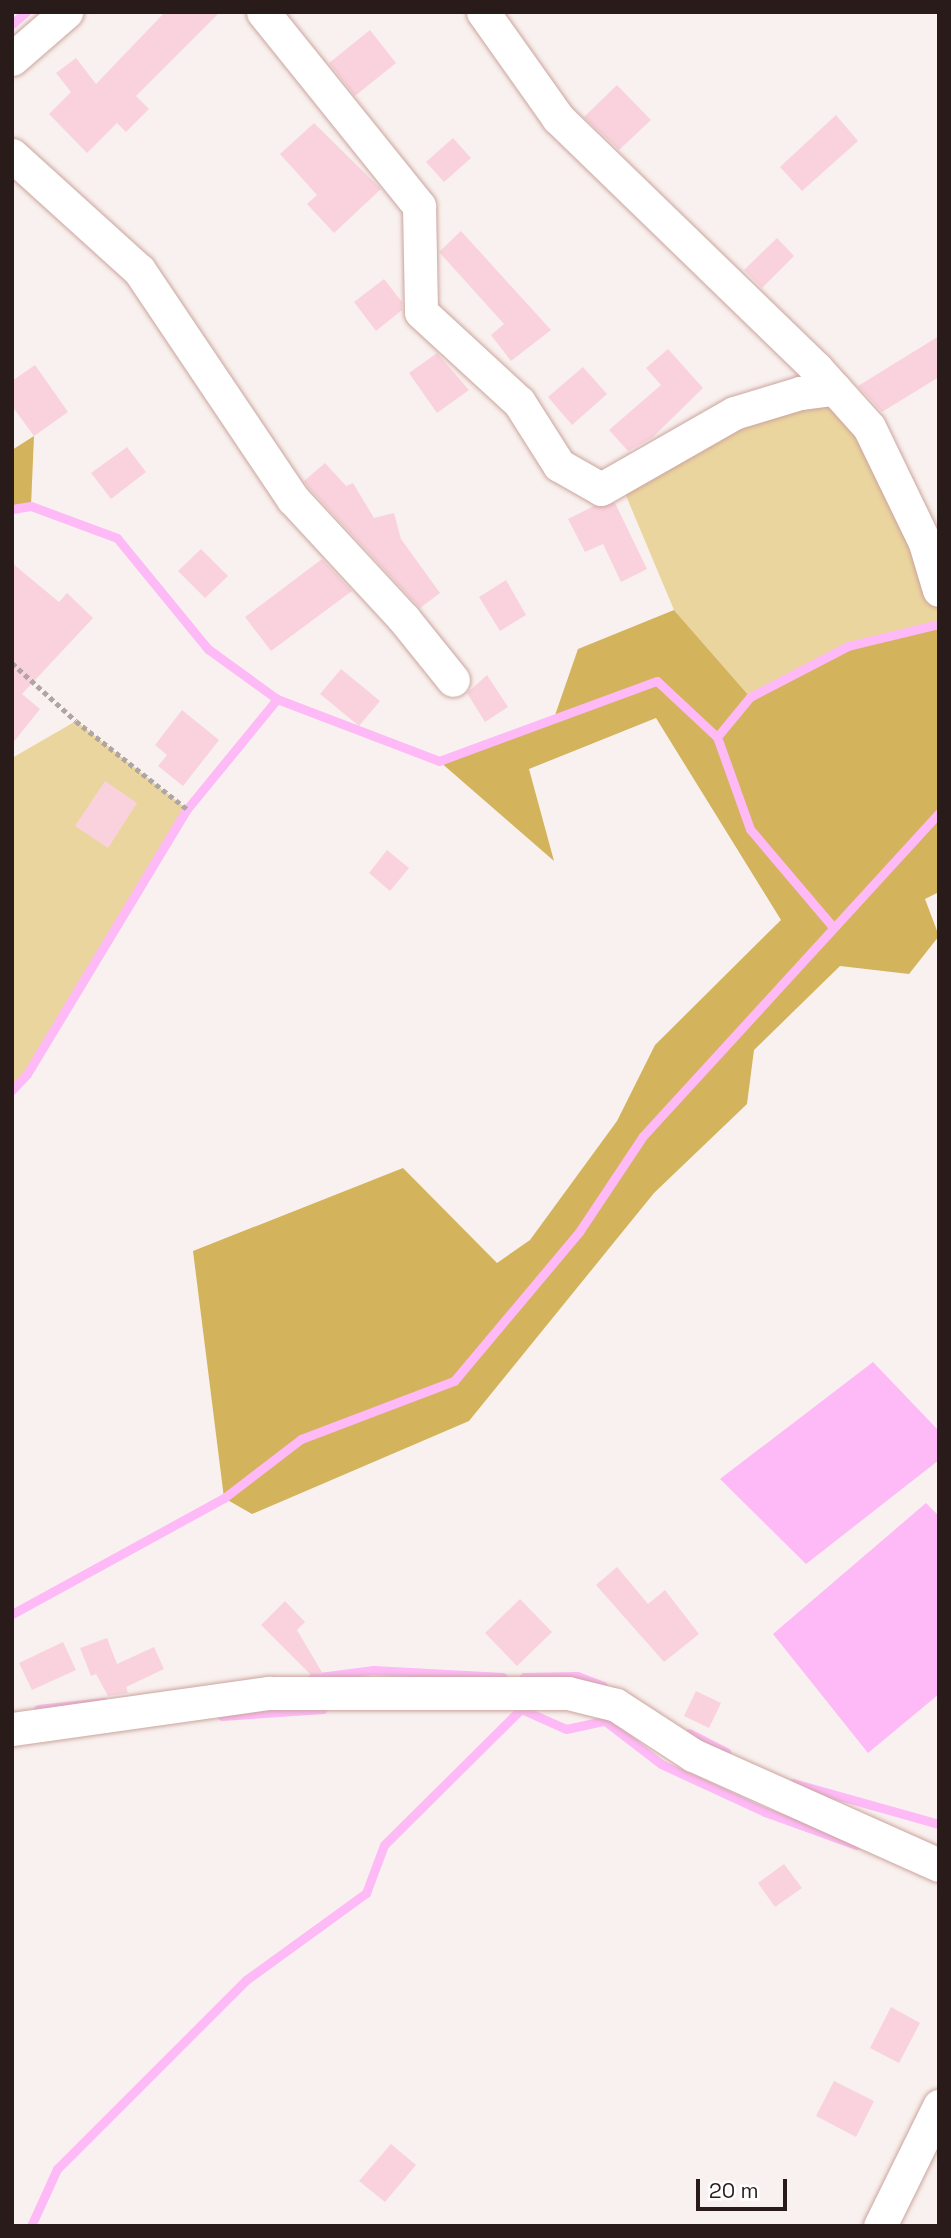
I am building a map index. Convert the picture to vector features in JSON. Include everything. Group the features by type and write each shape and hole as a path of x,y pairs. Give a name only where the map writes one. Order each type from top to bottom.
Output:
{"street":[{"path":"263,12 419,206 421,312 519,402 559,465 601,489 734,413 800,393 835,389"},
{"path":"483,12 558,118 835,389 869,427 925,542 939,590"},
{"path":"12,59 47,18"},
{"path":"12,155 139,270 293,499 404,619 453,680"},
{"path":"12,1729 268,1693 568,1693 616,1705 693,1755 939,1865"},
{"path":"880,2226 939,2106"}],"path":[{"path":"12,663 76,721 187,809"}],"shaded area":[{"path":"835,389 939,590 939,624 848,646 750,697 674,610 619,479 734,413"},
{"path":"34,436 31,506 12,509 12,450"},
{"path":"674,610 750,697 848,646 939,624 939,892 925,899 939,936 909,974 840,966 754,1050 747,1104 654,1193 469,1421 252,1514 224,1498 193,1251 403,1168 497,1263 530,1240 617,1121 655,1045 781,920 656,718 529,769 554,861 439,761 554,718 578,649"},
{"path":"76,721 187,809 27,1074 12,1090 12,758"},
{"path":"873,1362 939,1431 939,1460 806,1564 720,1479"},
{"path":"926,1503 939,1516 939,1694 868,1753 773,1634"}],"building":[{"path":"165,12 220,12 136,96 149,109 126,132 117,123 87,153 49,114 71,92 56,73 76,58 96,84"},
{"path":"370,30 396,63 355,96 329,63"},
{"path":"617,85 651,120 619,150 584,117"},
{"path":"836,115 858,141 802,191 780,167"},
{"path":"314,123 381,189 334,233 307,204 317,195 280,154"},
{"path":"453,138 471,158 444,182 426,162"},
{"path":"461,231 551,330 511,361 491,335 504,324 439,252"},
{"path":"777,238 794,256 762,288 744,270"},
{"path":"384,279 402,302 402,310 376,331 354,302"},
{"path":"939,336 939,377 882,412 858,386"},
{"path":"668,349 703,388 652,438 628,451 609,430 661,385 646,368"},
{"path":"437,353 469,390 437,413 409,373"},
{"path":"35,365 68,412 34,436 12,406 12,381"},
{"path":"583,367 607,394 572,425 548,397"},
{"path":"127,447 146,472 111,499 91,473"},
{"path":"325,463 346,486 353,483 374,518 394,513 401,539 440,593 420,608 308,487 304,481"},
{"path":"615,503 647,569 621,582 603,544 585,552 568,519 594,506"},
{"path":"201,549 228,576 205,598 178,571"},
{"path":"322,559 352,591 271,651 245,617"},
{"path":"12,563 59,602 67,593 93,618 22,694 40,709 12,744"},
{"path":"506,580 526,615 500,631 479,597"},
{"path":"341,669 380,701 359,726 320,694"},
{"path":"487,675 508,707 485,722 467,693"},
{"path":"182,710 219,740 183,786 158,766 167,755 155,745"},
{"path":"105,781 137,803 108,848 75,826"},
{"path":"387,850 409,868 390,891 369,873"},
{"path":"617,1567 648,1604 665,1590 699,1634 664,1662 596,1585"},
{"path":"520,1599 552,1632 517,1666 485,1633"},
{"path":"285,1601 305,1622 297,1630 323,1674 310,1674 261,1625"},
{"path":"107,1638 117,1664 154,1647 164,1669 126,1687 128,1693 108,1696 96,1674 91,1676 80,1648"},
{"path":"63,1642 76,1670 32,1690 19,1663"},
{"path":"696,1691 721,1703 709,1728 684,1716"},
{"path":"784,1864 802,1888 775,1907 758,1883"},
{"path":"891,2007 920,2023 899,2063 870,2048"},
{"path":"834,2081 874,2101 856,2137 816,2116"},
{"path":"391,2144 416,2165 385,2202 359,2181"}],"waterway":[{"path":"12,24 26,12"},
{"path":"12,509 31,506 117,538 208,649 277,699 439,761 657,681 717,737"},
{"path":"833,927 750,829 717,737 750,697 848,646 939,624"},
{"path":"12,1090 27,1074 187,809 277,699"},
{"path":"12,1614 224,1498 301,1439 454,1381 579,1232 643,1136 939,813"},
{"path":"312,1678 373,1670 503,1677"},
{"path":"524,1677 577,1676 603,1686"},
{"path":"38,1709 104,1702"},
{"path":"222,1716 323,1709"},
{"path":"31,2226 57,2169 246,1980 366,1893 384,1845 521,1709 566,1729 605,1721 661,1764 765,1812 856,1845"},
{"path":"689,1733 726,1752"},
{"path":"793,1783 939,1824"}]}
